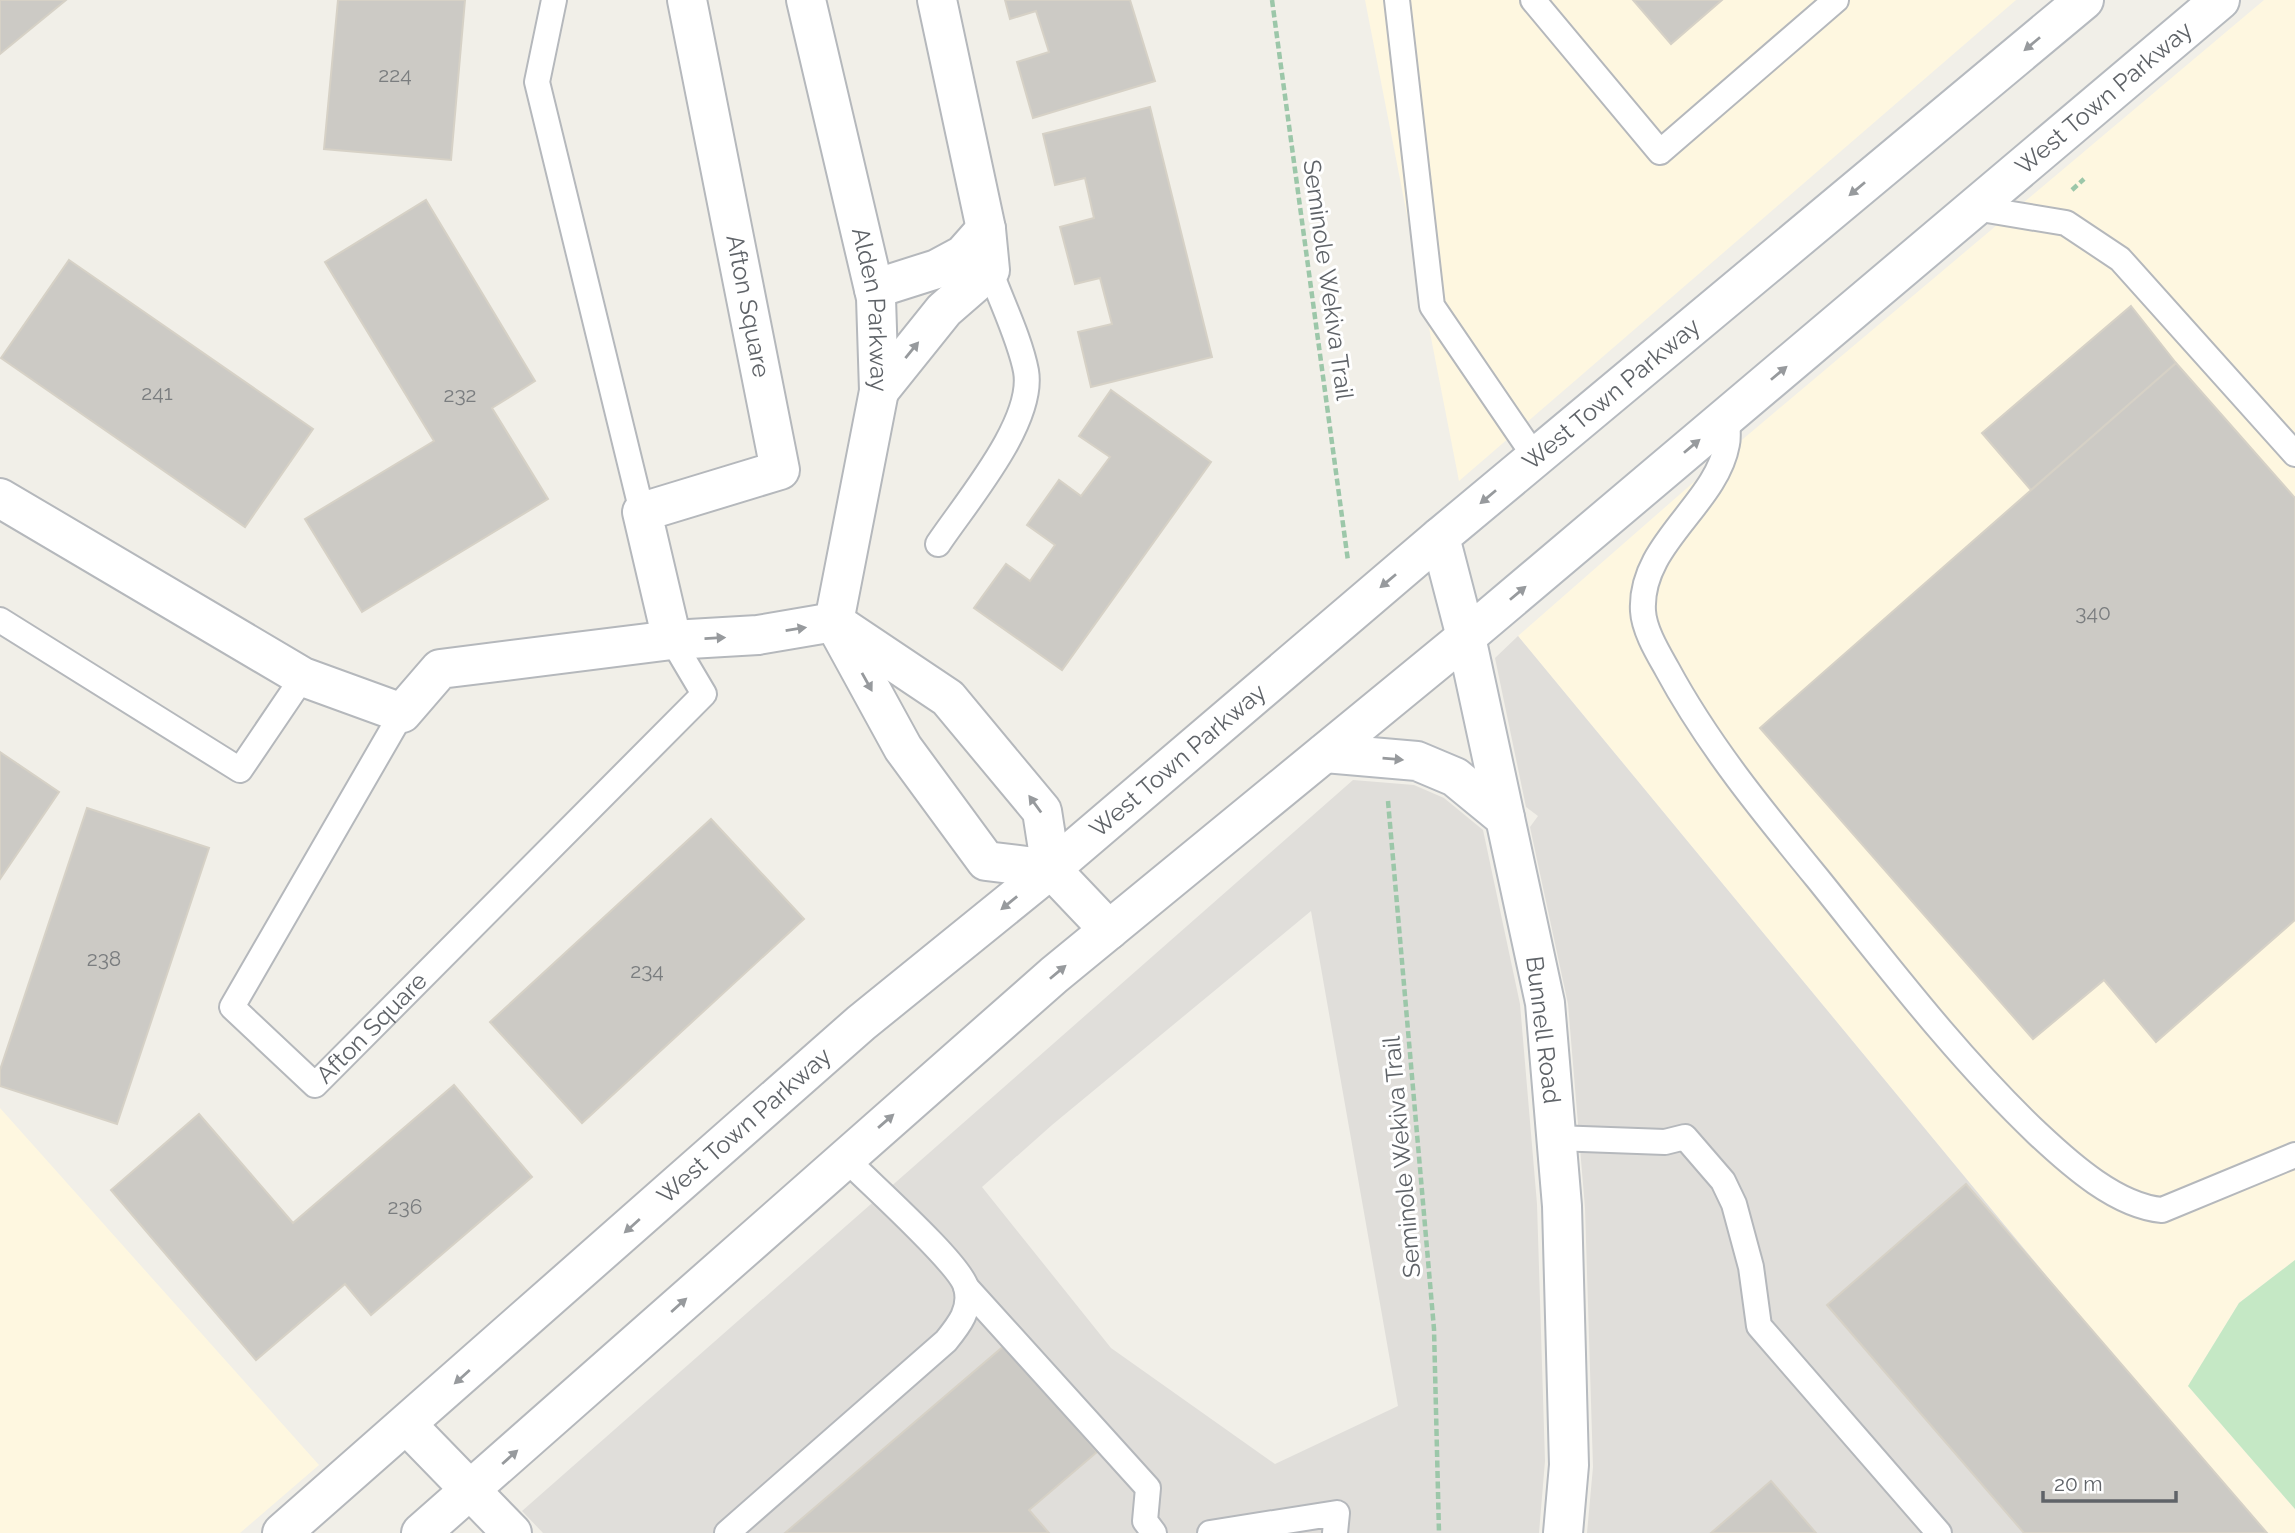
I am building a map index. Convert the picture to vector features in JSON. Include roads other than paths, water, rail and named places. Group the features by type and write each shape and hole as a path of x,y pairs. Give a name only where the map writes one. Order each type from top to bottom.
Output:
{"street":[{"name":"Afton Square","path":"672,640 642,512 780,470 687,0"},
{"name":"Alden Parkway","path":"806,0 874,289 879,391 834,622"},
{"path":"879,391 944,310 990,270 986,229 937,0"},
{"name":"West Town Parkway","path":"282,1533 861,1023 1051,869 1535,457 2084,0"},
{"name":"West Town Parkway","path":"421,1533 844,1157 1109,930 1466,637 2220,0"},
{"path":"874,289 937,269 963,256 986,229"},
{"path":"0,498 303,677 402,713"},
{"name":"Bunnell Road","path":"1440,537 1466,637 1545,1003 1562,1206 1569,1465 1563,1533"},
{"name":"Afton Square","path":"402,713 440,669 672,640 758,635 834,622"},
{"path":"834,622 903,748 986,862 1051,869"},
{"path":"834,622 948,698 1042,811 1051,869 1109,930"},
{"path":"1325,753 1417,761 1454,777 1505,818"},
{"path":"407,1425 512,1533"}],"lane":[{"name":"Afton Square","path":"554,0 537,82 642,512"},
{"path":"1396,0 1432,306 1535,457"},
{"path":"1533,0 1660,152 1836,0"},
{"path":"1975,208 2066,223 2120,259 2295,454"},
{"path":"938,544 1009,437 1024,405 1026,372 990,270"},
{"path":"1727,417 1728,443 1719,468 1658,558 1645,585 1643,612 1657,651 1683,699 1737,779 1922,1008 2039,1135 2111,1193 2141,1208 2162,1210 2295,1155"},
{"path":"0,620 240,770 303,677"},
{"name":"Afton Square","path":"402,713 232,1007 315,1085 704,694 672,640"},
{"path":"1555,1138 1665,1142 1685,1137 1723,1181 1734,1205 1751,1268 1759,1326 1939,1533"},
{"path":"844,1157 951,1263 966,1287 1148,1488 1145,1521 1154,1533"},
{"path":"727,1533 946,1340 966,1316 966,1287"},
{"path":"1210,1533 1337,1513 1335,1533"}]}
